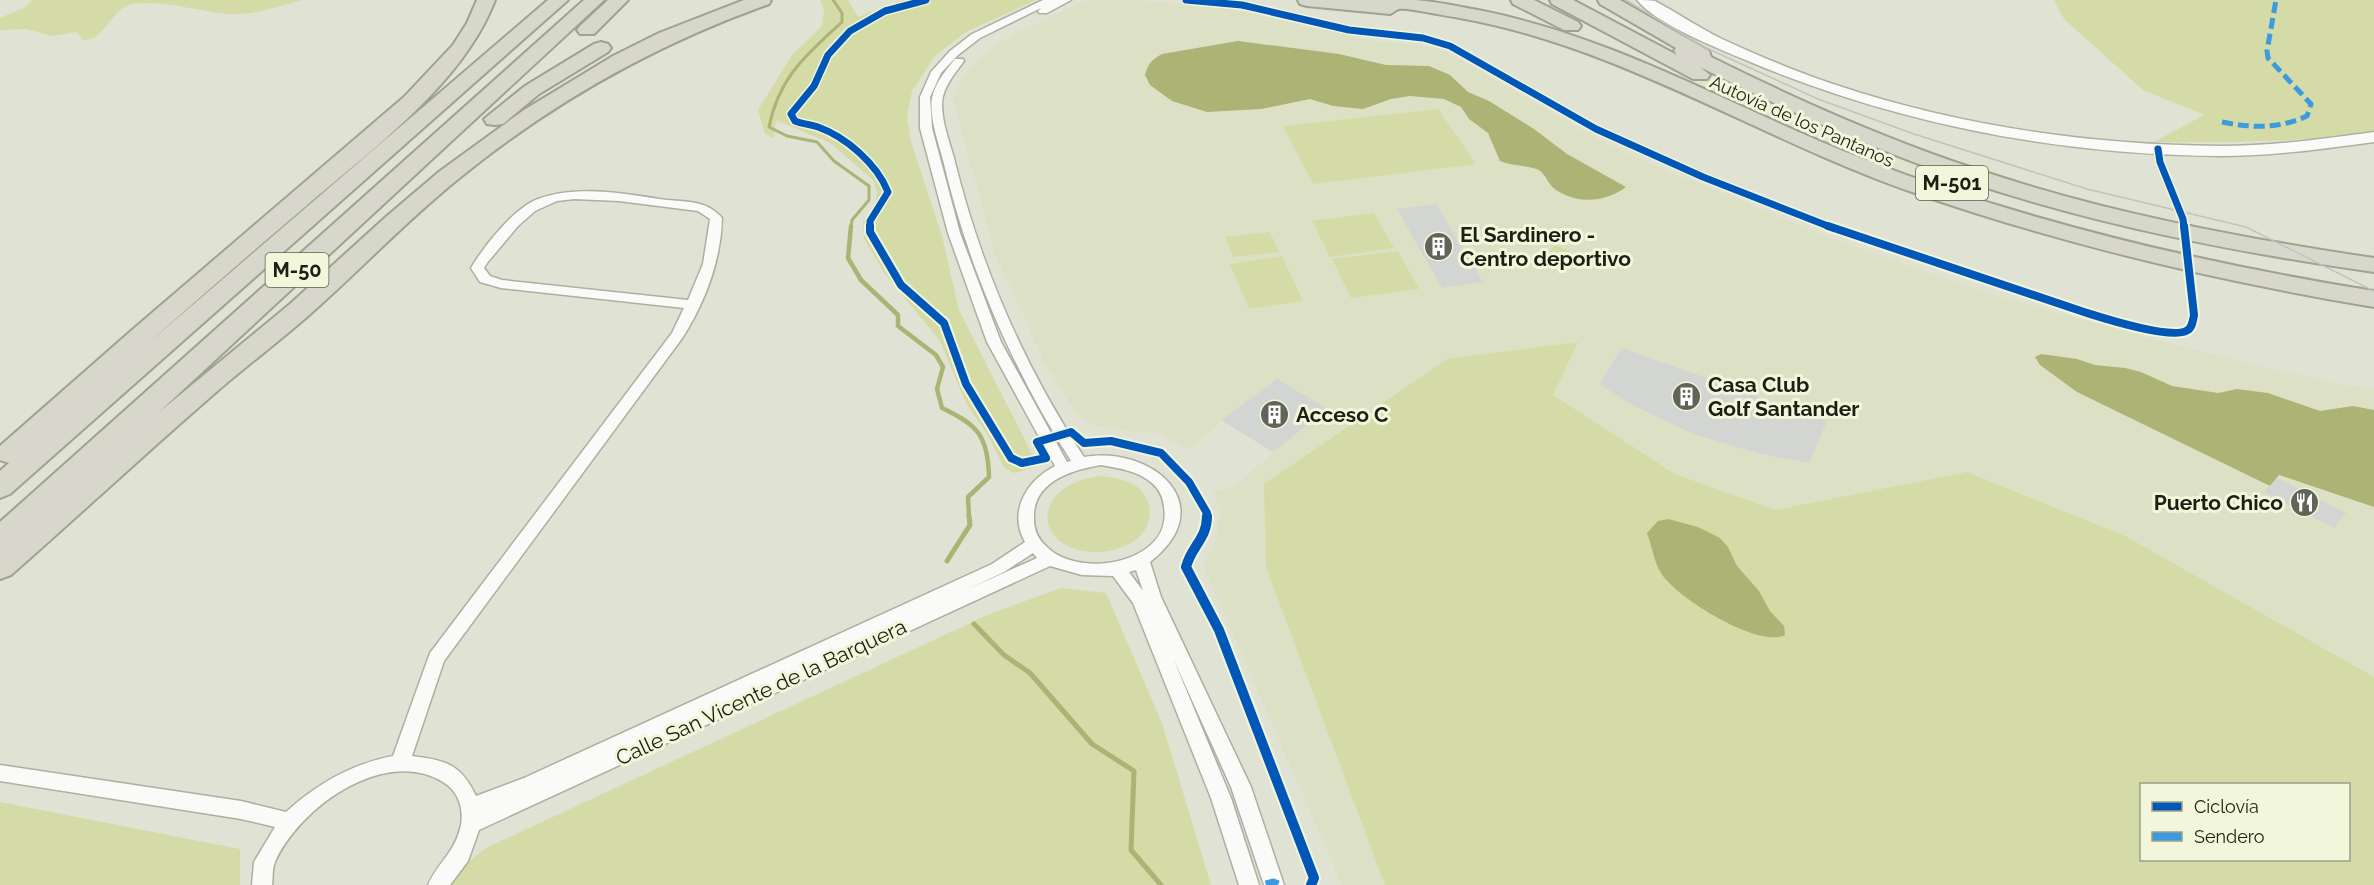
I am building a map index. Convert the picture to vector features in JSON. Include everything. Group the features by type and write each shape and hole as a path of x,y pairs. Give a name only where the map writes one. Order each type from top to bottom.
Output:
{"highway":[{"path":"377,131 444,69 467,39 486,0"},
{"path":"0,462 118,354 533,0"},
{"name":"M-50","path":"0,487 559,0"},
{"name":"M-50","path":"0,540 595,0"},
{"name":"M-50","path":"0,567 234,363 619,0"},
{"path":"493,120 561,72 639,30 723,0"},
{"path":"234,363 299,310 407,210 500,136 584,80 628,56 699,21 762,0"},
{"path":"1307,0 1445,14 1532,28"},
{"path":"1372,0 1477,15 1532,28 1610,54 1788,135 1856,163 1999,215 2093,242 2202,268 2374,299"},
{"path":"1520,0 1717,102"},
{"name":"Autovía de los Pantanos","path":"1559,0 1785,118 1929,175 2095,226 2200,250 2374,281"},
{"name":"Autovía de los Pantanos","path":"1587,0 1723,71 1832,122 1926,158 2009,186 2197,235 2374,265"},
{"path":"1607,0 1661,30 1723,71"}],"street":[{"path":"1051,0 1000,23 954,53 936,72 925,97 926,129 954,233 994,342 1063,468"},
{"path":"1066,0 1008,27 963,56 947,75 938,97 941,127 954,186 974,246 1008,330 1061,435 1080,462"},
{"path":"1644,0 1728,48 1782,71 1882,104 1998,130 2053,139 2158,149 2287,148 2374,136"},
{"path":"399,763 436,658 678,334 692,305 710,264 717,225 716,218 701,208 579,194 556,197 540,203 521,216 483,257 477,268 484,279 501,284 692,305"},
{"path":"1101,460 1131,464 1155,476 1164,485 1173,500 1174,521 1165,540 1141,560 1117,569 1097,571 1071,568 1050,559 1034,545 1024,522 1028,500 1043,480 1063,468 1080,462 1101,460"},
{"name":"Calle San Vicente de la Barquera","path":"471,815 531,784 998,568 1034,545"},
{"name":"Calle San Vicente de la Barquera","path":"471,815 1050,559"},
{"path":"1141,560 1153,597 1241,787 1274,885"},
{"path":"1117,569 1140,600 1221,798 1250,885"},
{"path":"262,885 264,862 289,822 315,798 345,779 378,767 399,763 435,767 460,782 471,815 461,855 438,885"},
{"path":"0,773 241,810 289,822"}],"shaded area":[{"path":"32,0 302,0 247,14 217,13 157,3 132,4 118,12 102,31 90,40 82,40 77,32 52,36 26,29 0,30 0,18 26,7"},
{"path":"820,0 848,0 858,17 903,0 1036,0 966,32 935,56 912,91 907,117 911,142 942,236 959,310 1038,466 1014,473 1004,468 988,435 967,405 940,341 885,274 864,239 863,221 875,205 877,192 873,180 830,143 776,120 774,138 765,134 758,110 792,55 822,26 824,9"},
{"path":"1086,0 1136,0 1222,7 1368,40 1433,47 1448,53 1596,138 1649,163 1839,241 1989,293 2152,339 2334,383 2374,389 2374,885 1342,885 1203,565 1216,538 1220,510 1213,492 1236,485 1291,437 1240,406 1189,450 1154,432 1126,431 1094,425 1078,417 1045,363 995,254 954,102 959,84 971,67 988,51 1012,35"},
{"path":"2054,0 2374,0 2374,132 2264,141 2154,142 2204,115 2143,90 2064,19"},
{"path":"1238,41 1339,54 1386,65 1429,66 1450,75 1468,92 1489,101 1534,129 1567,154 1626,187 1600,199 1573,198 1564,195 1553,188 1543,173 1537,169 1500,161 1488,133 1469,119 1461,107 1444,99 1410,96 1391,99 1363,109 1333,106 1310,99 1261,109 1207,112 1172,101 1150,85 1145,75 1147,68 1155,58 1162,54"},
{"path":"1438,109 1476,164 1313,184 1283,126"},
{"path":"1374,213 1394,248 1330,257 1312,221"},
{"path":"1270,232 1279,252 1233,257 1225,237"},
{"path":"1555,245 1570,251 1556,267 1541,261"},
{"path":"1398,251 1419,289 1351,298 1332,259"},
{"path":"1282,256 1303,301 1249,309 1230,264"},
{"path":"1578,342 1553,395 1675,474 1775,510 1967,472 2127,537 2374,677 2374,885 1385,885 1266,567 1264,484 1447,359"},
{"path":"2041,354 2077,359 2095,365 2125,368 2141,372 2172,386 2218,393 2237,389 2268,393 2320,411 2353,406 2374,410 2374,507 2279,475 2270,486 2077,392 2040,365 2035,357"},
{"path":"1102,476 1130,482 1140,489 1150,510 1147,525 1138,538 1120,548 1100,552 1077,550 1061,542 1051,531 1047,518 1050,504 1060,492 1078,482"},
{"path":"1668,519 1698,527 1720,538 1728,547 1737,566 1759,591 1770,611 1784,626 1785,635 1773,637 1757,635 1738,628 1700,607 1669,583 1659,569 1647,533 1658,521"},
{"path":"1061,588 1106,593 1162,723 1211,885 441,885 486,848 992,613"},
{"path":"0,802 240,849 240,885 0,885"}],"building":[{"name":"El Sardinero - Centro deportivo","path":"1436,204 1483,282 1442,288 1397,209"},
{"name":"Casa Club Golf Santander","path":"1622,348 1827,421 1809,463 1761,454 1696,435 1636,407 1599,384"},
{"name":"Acceso C","path":"1277,379 1328,409 1273,452 1221,420"},
{"name":"Puerto Chico","path":"2277,478 2346,513 2334,528 2264,492"}],"waterway":[{"path":"833,0 842,13 842,22 796,68 780,94 769,127 787,136 817,142 834,161 869,186 869,200 852,220 851,228"},
{"path":"851,226 848,258 861,280 898,315 898,326 936,355 943,367 937,389 942,408 972,426 983,442 989,477 968,497 969,517"},
{"path":"947,561 970,525 969,516"},
{"path":"974,624 1004,655 1030,673 1092,744 1134,771 1131,850 1161,885"}],"tram line":[{"path":"1626,0 1702,46 1818,99 1914,134 2087,189 2246,227 2374,291"}],"marked path":[{"path":"2222,122 2265,127 2286,124 2307,116 2311,104 2268,58 2267,51 2276,0"},
{"path":"1266,885 1273,883 1278,885"}],"cycle path":[{"path":"926,0 885,11 850,31 828,55 817,82 791,114 792,119 827,131 859,154 878,173 888,192 870,221 870,232 901,285 944,323 966,384 1011,458 1022,463 1046,458 1037,442 1071,432 1084,443 1111,441 1161,453 1189,482 1207,513 1207,530 1190,553 1186,567 1219,630 1314,878 1311,885"},
{"path":"1186,0 1242,5 1349,30 1423,38 1450,46 1596,129 1757,199 1921,259 2108,319 2150,330 2185,332 2191,327 2194,315 2183,219 2160,162 2158,149"}],"place":[{"name":"El Sardinero - Centro deportivo","path":"1439,246"},
{"name":"Casa Club Golf Santander","path":"1687,396"},
{"name":"Acceso C","path":"1275,414"},
{"name":"Puerto Chico","path":"2304,502"}]}
